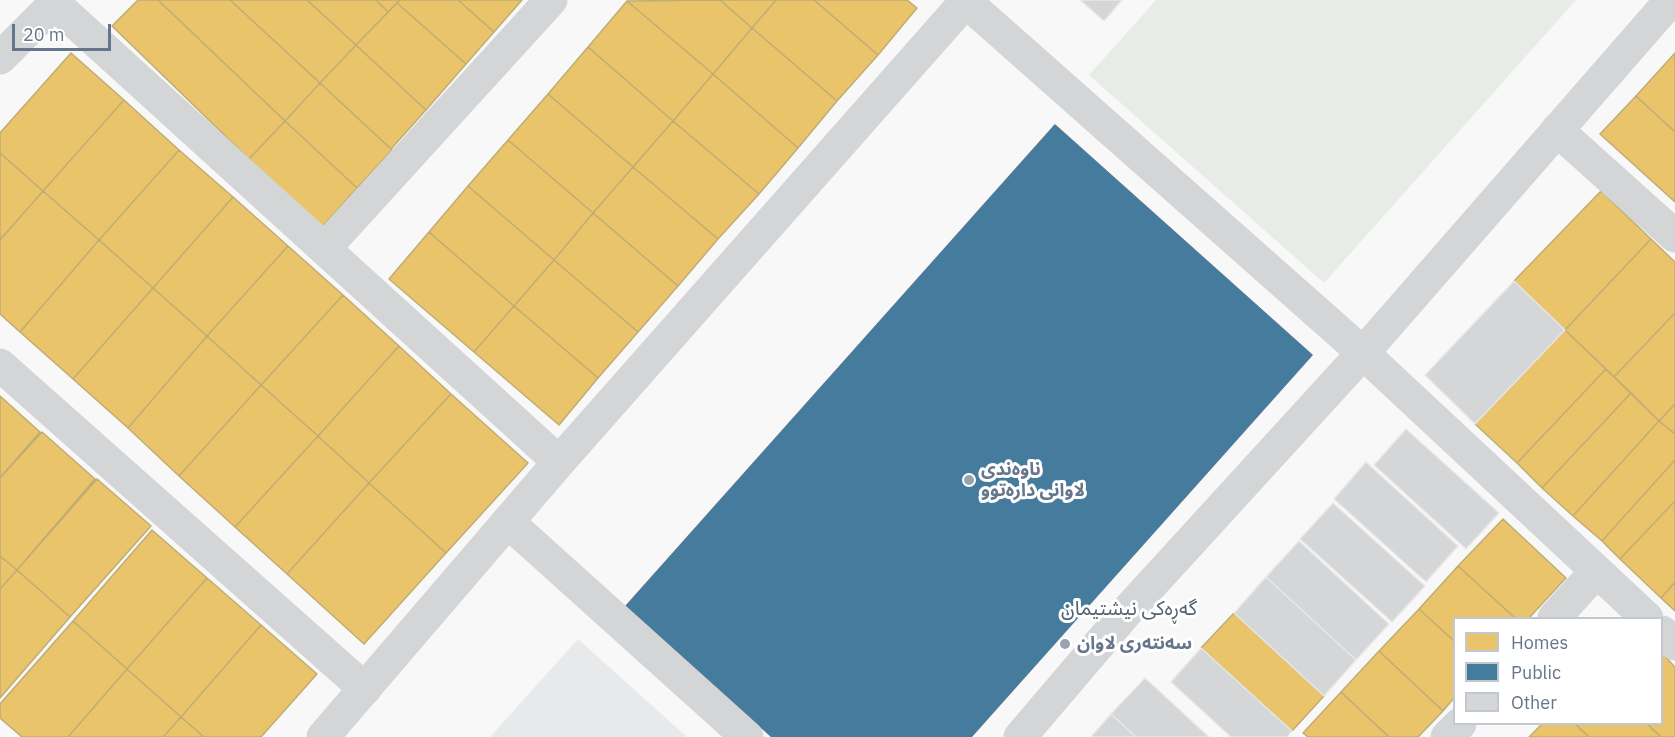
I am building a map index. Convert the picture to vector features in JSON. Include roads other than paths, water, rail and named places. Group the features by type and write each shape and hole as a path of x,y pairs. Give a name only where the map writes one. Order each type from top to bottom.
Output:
{"street":[{"path":"325,248 551,0"},
{"path":"1020,737 1129,609 1363,353 1671,0"},
{"path":"322,737 559,462 966,1 1363,353 1646,617"},
{"path":"0,58 56,2 559,462"},
{"path":"1557,130 1675,236"},
{"path":"0,365 365,689"},
{"path":"508,522 747,737"},
{"path":"1555,617 1596,572"},
{"path":"1663,633 1675,644"},
{"path":"1447,737 1458,725"}],"place":[{"name":"ناوەندی لاوانی دارەتوو","path":"969,480"},
{"name":"سەنتەری لاوان","path":"1065,644"}],"district":[{"name":"گەڕەکی نیشتیمان","path":"1129,609"}]}
